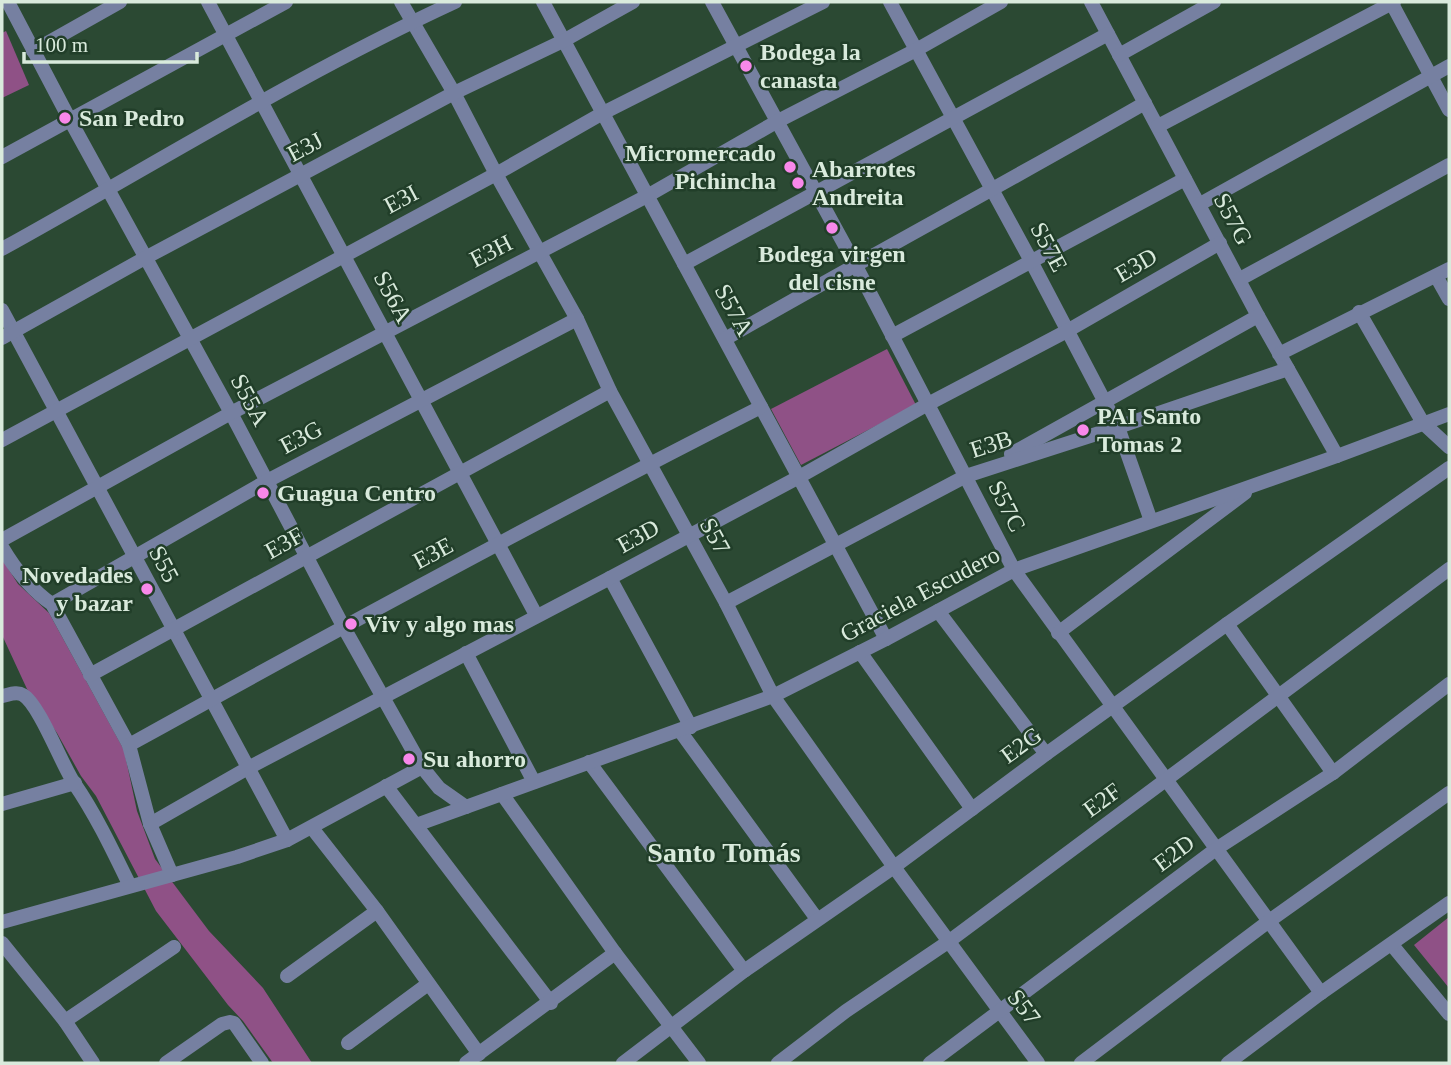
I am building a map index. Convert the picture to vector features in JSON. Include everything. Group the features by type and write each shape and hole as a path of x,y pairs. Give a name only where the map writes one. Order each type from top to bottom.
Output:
{"street":[{"name":"S55A","path":"8,2 145,258 232,413 343,626 422,767 439,788 466,807"},
{"path":"33,51 120,2"},
{"name":"S56A","path":"208,2 536,615"},
{"path":"2,157 286,2"},
{"name":"S57","path":"401,2 454,93 577,319 648,464 726,603 774,696 894,867 1038,1063"},
{"path":"2,249 262,102 455,2"},
{"name":"S57A","path":"542,2 886,639"},
{"name":"E3J","path":"8,335 145,258 454,93 564,41 633,2"},
{"name":"S57C","path":"712,2 779,121 1014,569 1321,993"},
{"name":"E3I","path":"2,440 496,174 603,113 823,2"},
{"name":"S57E","path":"890,2 1105,401 1118,427 1152,521"},
{"name":"E3H","path":"2,540 232,413 647,196 779,121 1002,2"},
{"name":"S57G","path":"1091,2 1258,316 1337,456"},
{"path":"1119,55 1214,2"},
{"path":"1158,126 1392,2 1449,110"},
{"path":"684,264 1108,34"},
{"path":"1200,204 1449,66"},
{"path":"724,339 1145,103"},
{"path":"1240,279 1449,165"},
{"path":"892,336 1185,179"},
{"name":"E3D","path":"150,824 248,768 799,477 928,404 1067,331 1220,243"},
{"path":"1279,354 1359,312 1443,273 1449,299"},
{"name":"S55","path":"2,310 8,335 97,486 286,840"},
{"path":"1359,312 1423,423 1449,447"},
{"path":"985,469 1258,316"},
{"name":"E3G","path":"52,604 267,481 577,319"},
{"name":"E3B","path":"726,603 966,476 1288,369"},
{"name":"E3F","path":"90,675 610,391"},
{"name":"E3E","path":"128,745 343,626 761,407"},
{"name":"Graciela Escudero","path":"416,825 774,696 1014,569 1449,414"},
{"name":"E2G","path":"623,1063 744,971 894,867 1046,754 1449,468"},
{"path":"1058,633 1255,485"},
{"path":"2,547 25,581 38,595 52,604 128,745 150,824 172,875"},
{"name":"E2F","path":"778,1063 846,1011 948,942 1449,569"},
{"path":"610,578 686,729 817,919"},
{"path":"938,611 1046,754"},
{"path":"1227,624 1333,773"},
{"path":"860,652 972,809"},
{"path":"466,653 534,782"},
{"name":"E2D","path":"930,1063 1216,849 1333,773 1449,684"},
{"path":"2,696 16,693 22,695 50,735 87,800 130,886"},
{"path":"589,762 744,971"},
{"path":"2,922 286,840 422,767"},
{"path":"2,804 75,783"},
{"path":"386,786 551,1003"},
{"path":"1081,1063 1269,921 1449,793"},
{"path":"502,794 615,953 699,1063"},
{"path":"312,828 377,911 479,1054"},
{"path":"1228,1063 1321,993 1449,903"},
{"path":"287,975 377,911"},
{"path":"2,943 65,1021 93,1063"},
{"path":"1392,945 1449,1014"},
{"path":"65,1021 174,947"},
{"path":"466,1063 551,1003 615,953"},
{"path":"348,1043 428,984"},
{"path":"166,1063 230,1021 262,1063"}],"shaded area":[{"path":"6,31 29,85 2,98 2,33"},
{"path":"887,349 916,405 801,465 771,409"},
{"path":"2,559 18,584 49,613 124,750 137,811 155,859 209,931 263,988 312,1063 273,1063 156,911 96,796 27,689 2,635"},
{"path":"1449,917 1449,988 1414,945"}],"place":[{"name":"Bodega la canasta","path":"746,66"},
{"name":"San Pedro","path":"65,118"},
{"name":"Micromercado Pichincha","path":"790,167"},
{"name":"Abarrotes Andreita","path":"798,183"},
{"name":"Bodega virgen del cisne","path":"832,228"},
{"name":"PAI Santo Tomas 2","path":"1083,430"},
{"name":"Guagua Centro","path":"263,493"},
{"name":"Novedades y bazar","path":"147,589"},
{"name":"Viv y algo mas","path":"351,624"},
{"name":"Su ahorro","path":"409,759"}],"district":[{"name":"Santo Tomás","path":"724,852"}]}
